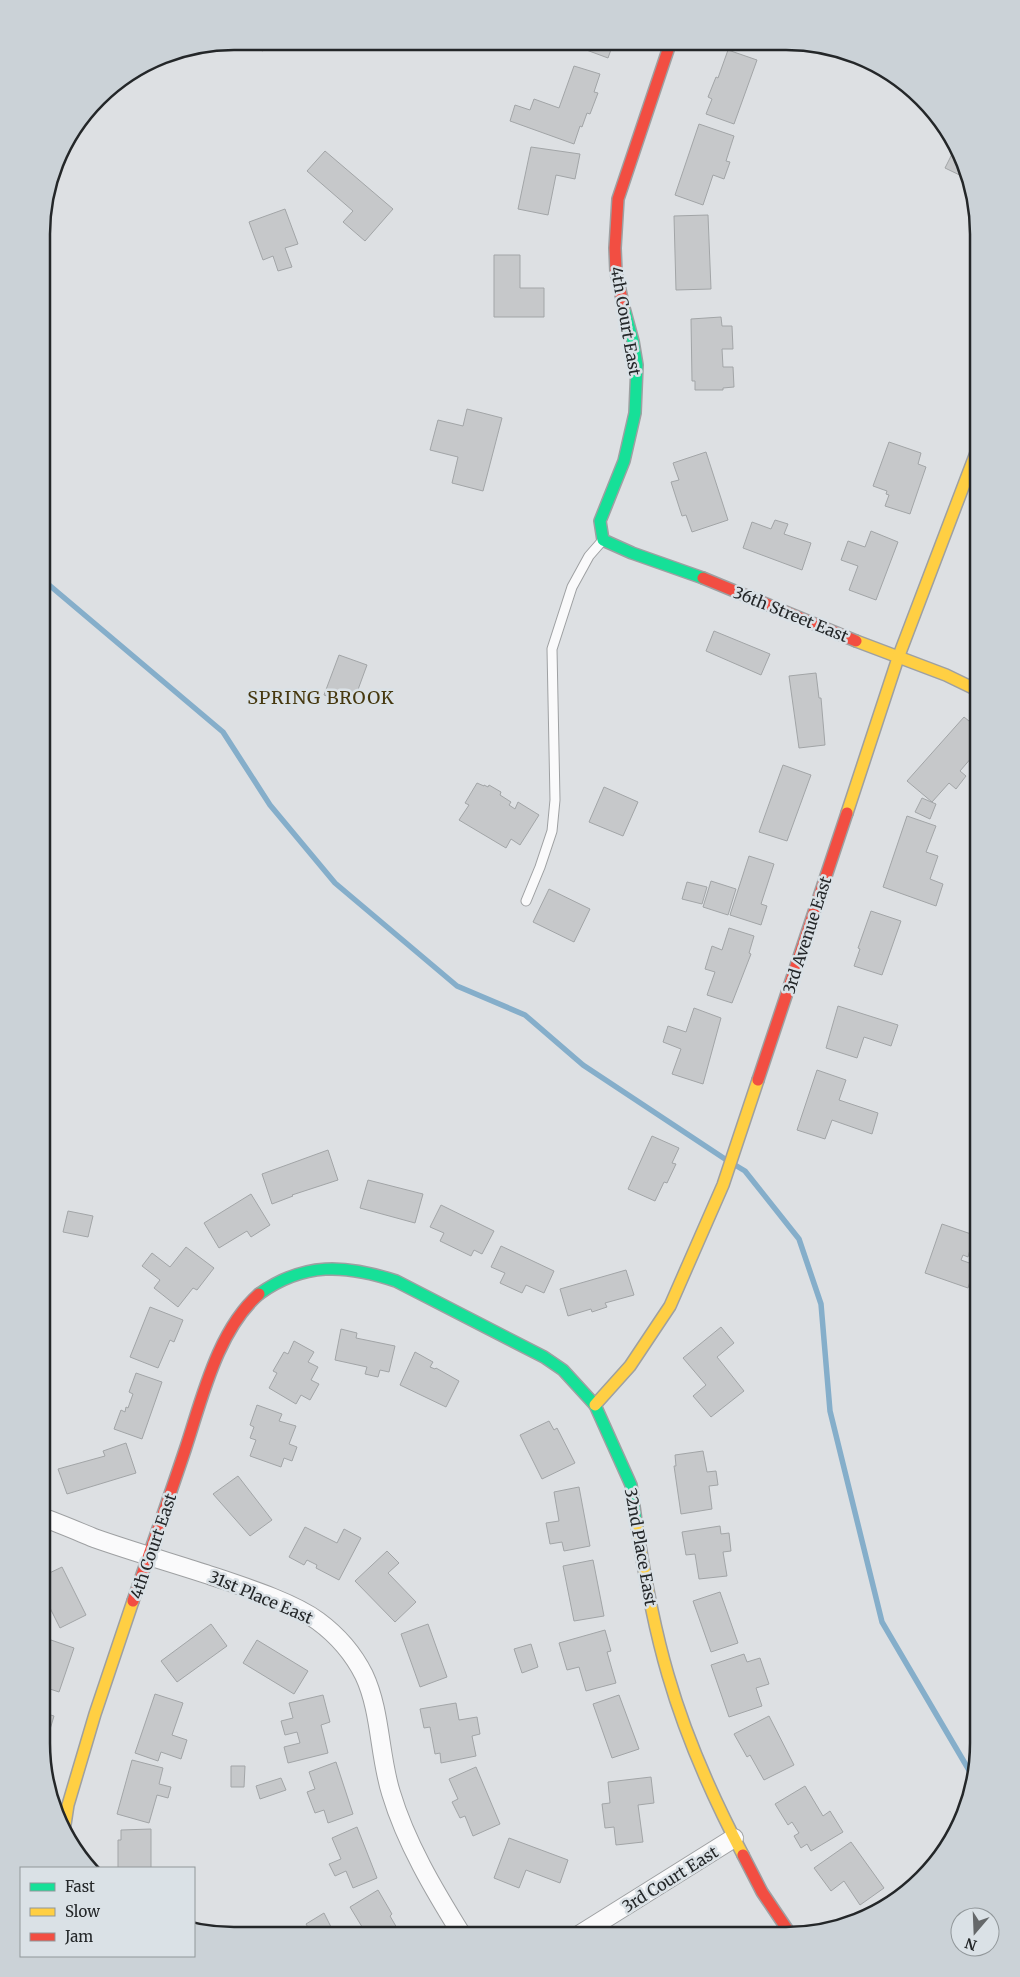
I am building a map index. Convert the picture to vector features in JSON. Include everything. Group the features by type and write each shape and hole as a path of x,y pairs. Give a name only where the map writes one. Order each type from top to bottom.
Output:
{"street":[{"name":"4th Court East","path":"603,540 600,521 626,453 635,413 637,390 637,365 633,341 620,295 616,272 615,248 618,199 668,50"},
{"name":"3rd Avenue East","path":"595,1405 630,1366 670,1306 723,1185 898,658 970,469"},
{"name":"36th Street East","path":"603,540 898,658 946,675 970,687"},
{"name":"32nd Place East","path":"278,1280 301,1272 325,1268 374,1272 396,1281 544,1357 563,1370 595,1405 632,1486 645,1582 668,1676 692,1743 734,1838 762,1892 786,1927"},
{"name":"4th Court East","path":"66,1818 68,1805 95,1714 210,1376 228,1332 242,1311 258,1294 278,1280"},
{"name":"31st Place East","path":"50,1520 95,1538 229,1582 296,1609 316,1620 336,1636 352,1654 364,1676 372,1699 391,1792 407,1837 440,1900 457,1927"},
{"name":"3rd Court East","path":"592,1927 734,1838"}],"lane":[{"path":"526,901 552,831 555,800 552,648 572,587 589,556 603,540"}],"building":[{"path":"586,50 611,50 608,58"},
{"path":"728,50 757,60 734,124 706,114 712,99 708,97 716,77 718,78"},
{"path":"574,66 600,74 594,92 598,93 590,114 587,113 582,127 580,126 574,144 510,121 515,105 530,110 534,99 559,108"},
{"path":"699,124 734,136 726,161 730,162 724,179 713,175 703,205 675,195"},
{"path":"531,147 580,154 575,179 556,175 548,215 518,209"},
{"path":"325,151 393,209 365,241 343,222 353,211 307,171"},
{"path":"952,155 960,175 945,168"},
{"path":"285,209 298,244 285,248 292,267 278,271 273,256 263,260 249,222"},
{"path":"708,215 711,289 676,290 674,216"},
{"path":"494,255 520,255 520,288 544,288 544,317 494,317"},
{"path":"721,317 722,326 732,326 733,349 722,349 723,367 733,367 734,387 723,388 723,390 695,390 695,381 692,381 691,319"},
{"path":"467,409 502,418 483,491 452,483 458,457 430,450 438,420 463,426"},
{"path":"889,442 921,453 918,464 926,467 910,514 885,506 889,495 886,494 887,491 873,486"},
{"path":"706,452 728,520 692,532 686,515 682,516 671,482 679,480 673,463"},
{"path":"775,520 788,524 784,534 811,543 802,570 743,548 752,522 771,529"},
{"path":"871,531 898,542 876,600 849,590 858,566 841,560 848,541 865,547"},
{"path":"714,631 770,654 761,675 706,651"},
{"path":"339,655 367,665 356,695 351,693 347,704 324,695"},
{"path":"816,673 819,698 821,698 825,745 799,748 789,676"},
{"path":"964,717 970,722 970,759 960,771 966,776 956,789 949,783 932,802 907,781"},
{"path":"783,765 811,775 787,841 759,832"},
{"path":"477,783 488,787 489,785 501,792 500,795 511,802 509,805 515,809 518,802 539,815 520,845 511,839 506,848 459,820 469,805 465,803"},
{"path":"604,787 638,802 623,836 589,822"},
{"path":"922,798 936,804 930,819 915,812"},
{"path":"907,816 936,826 926,852 938,856 930,879 943,884 936,906 883,887"},
{"path":"749,856 774,864 761,904 767,906 761,925 730,915"},
{"path":"711,881 736,889 728,915 703,907"},
{"path":"687,882 707,887 702,904 682,899"},
{"path":"549,889 590,909 574,942 533,922"},
{"path":"871,911 901,921 882,975 854,966"},
{"path":"729,928 754,936 749,953 751,954 732,1003 707,995 715,972 705,969 712,946 722,950"},
{"path":"838,1006 898,1025 891,1046 864,1037 857,1058 826,1048"},
{"path":"694,1008 721,1018 703,1084 672,1074 681,1049 663,1042 668,1026 686,1032"},
{"path":"817,1070 846,1080 839,1100 878,1113 872,1134 832,1120 825,1139 797,1130"},
{"path":"652,1136 679,1148 672,1163 676,1164 667,1183 664,1182 655,1201 628,1189"},
{"path":"328,1150 338,1180 292,1195 272,1204 262,1174"},
{"path":"368,1180 423,1194 415,1223 360,1208"},
{"path":"251,1194 270,1225 251,1237 247,1231 219,1248 204,1223"},
{"path":"441,1205 494,1231 482,1254 474,1250 471,1256 440,1241 444,1233 430,1227"},
{"path":"68,1211 93,1216 88,1237 63,1232"},
{"path":"942,1224 970,1234 968,1257 963,1255 961,1260 970,1263 968,1288 925,1273"},
{"path":"501,1246 554,1271 544,1293 526,1285 522,1293 500,1283 505,1273 491,1267"},
{"path":"186,1247 214,1268 197,1290 193,1288 178,1307 154,1288 160,1280 142,1266 152,1253 170,1267"},
{"path":"626,1270 634,1295 605,1303 607,1307 592,1312 591,1309 568,1316 560,1289"},
{"path":"150,1307 183,1320 174,1342 170,1340 158,1368 130,1357"},
{"path":"721,1327 734,1343 717,1357 744,1391 711,1417 693,1396 706,1385 683,1358"},
{"path":"341,1329 357,1333 356,1338 395,1346 389,1372 380,1370 378,1377 365,1374 367,1367 335,1360"},
{"path":"294,1341 314,1352 308,1362 318,1367 311,1380 319,1384 310,1400 301,1395 296,1404 269,1388 277,1373 273,1371 284,1352 288,1354"},
{"path":"415,1352 433,1362 430,1367 436,1368 459,1381 446,1407 400,1385"},
{"path":"136,1373 162,1382 142,1439 114,1429 121,1410 125,1412 126,1407 128,1408 133,1394 129,1392"},
{"path":"257,1405 282,1414 279,1421 296,1426 289,1444 297,1447 292,1461 284,1458 281,1467 250,1456 256,1440 250,1438 254,1427 250,1425"},
{"path":"549,1421 554,1430 557,1428 575,1463 542,1479 520,1435"},
{"path":"126,1443 136,1473 67,1494 58,1469 105,1456 103,1451"},
{"path":"703,1451 707,1472 716,1471 718,1485 709,1486 712,1509 681,1514 674,1466 676,1466 675,1455"},
{"path":"238,1476 272,1520 250,1536 213,1494"},
{"path":"579,1487 590,1546 564,1551 562,1542 550,1544 546,1523 559,1521 554,1492"},
{"path":"720,1526 721,1534 729,1533 731,1551 723,1552 727,1576 699,1579 695,1554 686,1555 682,1532"},
{"path":"305,1527 337,1543 344,1529 361,1538 339,1580 316,1568 317,1565 307,1560 304,1565 289,1557"},
{"path":"387,1551 399,1563 388,1573 416,1602 395,1622 355,1581"},
{"path":"593,1560 604,1616 574,1621 563,1566"},
{"path":"62,1567 86,1615 60,1628 50,1608 50,1573"},
{"path":"720,1592 738,1643 711,1652 693,1601"},
{"path":"211,1624 227,1646 177,1682 161,1661"},
{"path":"428,1624 447,1677 420,1687 401,1634"},
{"path":"605,1630 611,1651 607,1652 616,1683 586,1691 579,1667 567,1670 559,1643"},
{"path":"51,1640 74,1648 59,1692 50,1689"},
{"path":"257,1640 308,1671 294,1694 243,1663"},
{"path":"531,1644 538,1667 522,1673 514,1649"},
{"path":"744,1654 747,1662 760,1658 769,1684 756,1688 762,1706 729,1717 711,1665"},
{"path":"155,1694 183,1703 172,1735 187,1740 181,1759 161,1752 158,1761 135,1753"},
{"path":"323,1695 330,1722 321,1725 328,1753 288,1763 284,1747 300,1743 297,1732 285,1735 281,1721 293,1718 289,1703"},
{"path":"619,1695 639,1749 612,1758 593,1704"},
{"path":"456,1703 459,1720 477,1717 480,1734 472,1736 476,1756 441,1763 440,1753 435,1754 430,1727 424,1728 420,1709"},
{"path":"50,1715 54,1716 50,1729"},
{"path":"769,1716 794,1765 764,1780 750,1755 747,1757 734,1734"},
{"path":"132,1760 163,1768 159,1784 171,1787 168,1798 157,1795 149,1823 117,1814"},
{"path":"336,1762 353,1814 328,1823 324,1810 315,1813 307,1792 315,1789 309,1772"},
{"path":"231,1766 245,1766 244,1787 231,1787"},
{"path":"476,1767 500,1824 473,1836 465,1816 460,1818 452,1802 458,1799 449,1779"},
{"path":"651,1777 654,1803 638,1805 643,1842 616,1845 614,1827 605,1828 602,1804 610,1803 608,1782"},
{"path":"281,1778 286,1790 260,1799 256,1786"},
{"path":"805,1786 823,1816 830,1811 843,1832 811,1851 807,1844 801,1848 794,1836 799,1833 792,1822 788,1825 775,1804"},
{"path":"357,1827 377,1878 353,1888 346,1871 335,1876 329,1864 341,1859 332,1838"},
{"path":"151,1829 151,1867 118,1867 118,1840 121,1840 121,1830"},
{"path":"509,1838 568,1860 560,1883 526,1870 519,1888 494,1878"},
{"path":"851,1842 884,1888 860,1905 844,1881 831,1891 814,1868"},
{"path":"378,1890 392,1914 390,1916 396,1927 362,1927 350,1907"},
{"path":"324,1913 331,1927 308,1927 306,1924"}],"waterway":[{"path":"50,586 223,732 270,805 335,883 457,986 525,1015 583,1065 725,1159"},
{"path":"735,1165 745,1171 799,1239 821,1304 830,1411 882,1622 968,1768"}],"traffic: fast":[{"path":"624,308 637,365 635,413 624,461 600,521 603,540 632,553 703,578"},
{"path":"259,1294 292,1276 309,1271 325,1269 359,1271 396,1281 544,1357 563,1370 595,1405 631,1485 636,1521"}],"traffic: slow":[{"path":"847,813 898,658 970,469"},
{"path":"856,641 946,675 970,687"},
{"path":"595,1405 630,1366 670,1306 723,1185 758,1080"},
{"path":"636,1521 653,1618 675,1697 701,1766 721,1812 743,1855"},
{"path":"66,1818 68,1805 95,1714 133,1601"}],"traffic: jam":[{"path":"624,308 616,272 615,248 618,199 668,50"},
{"path":"703,578 856,641"},
{"path":"758,1080 847,813"},
{"path":"133,1601 213,1367 232,1327 244,1309 259,1294"},
{"path":"743,1855 762,1892 786,1927"}],"district":[{"name":"SPRING BROOK","path":"321,697"}]}
